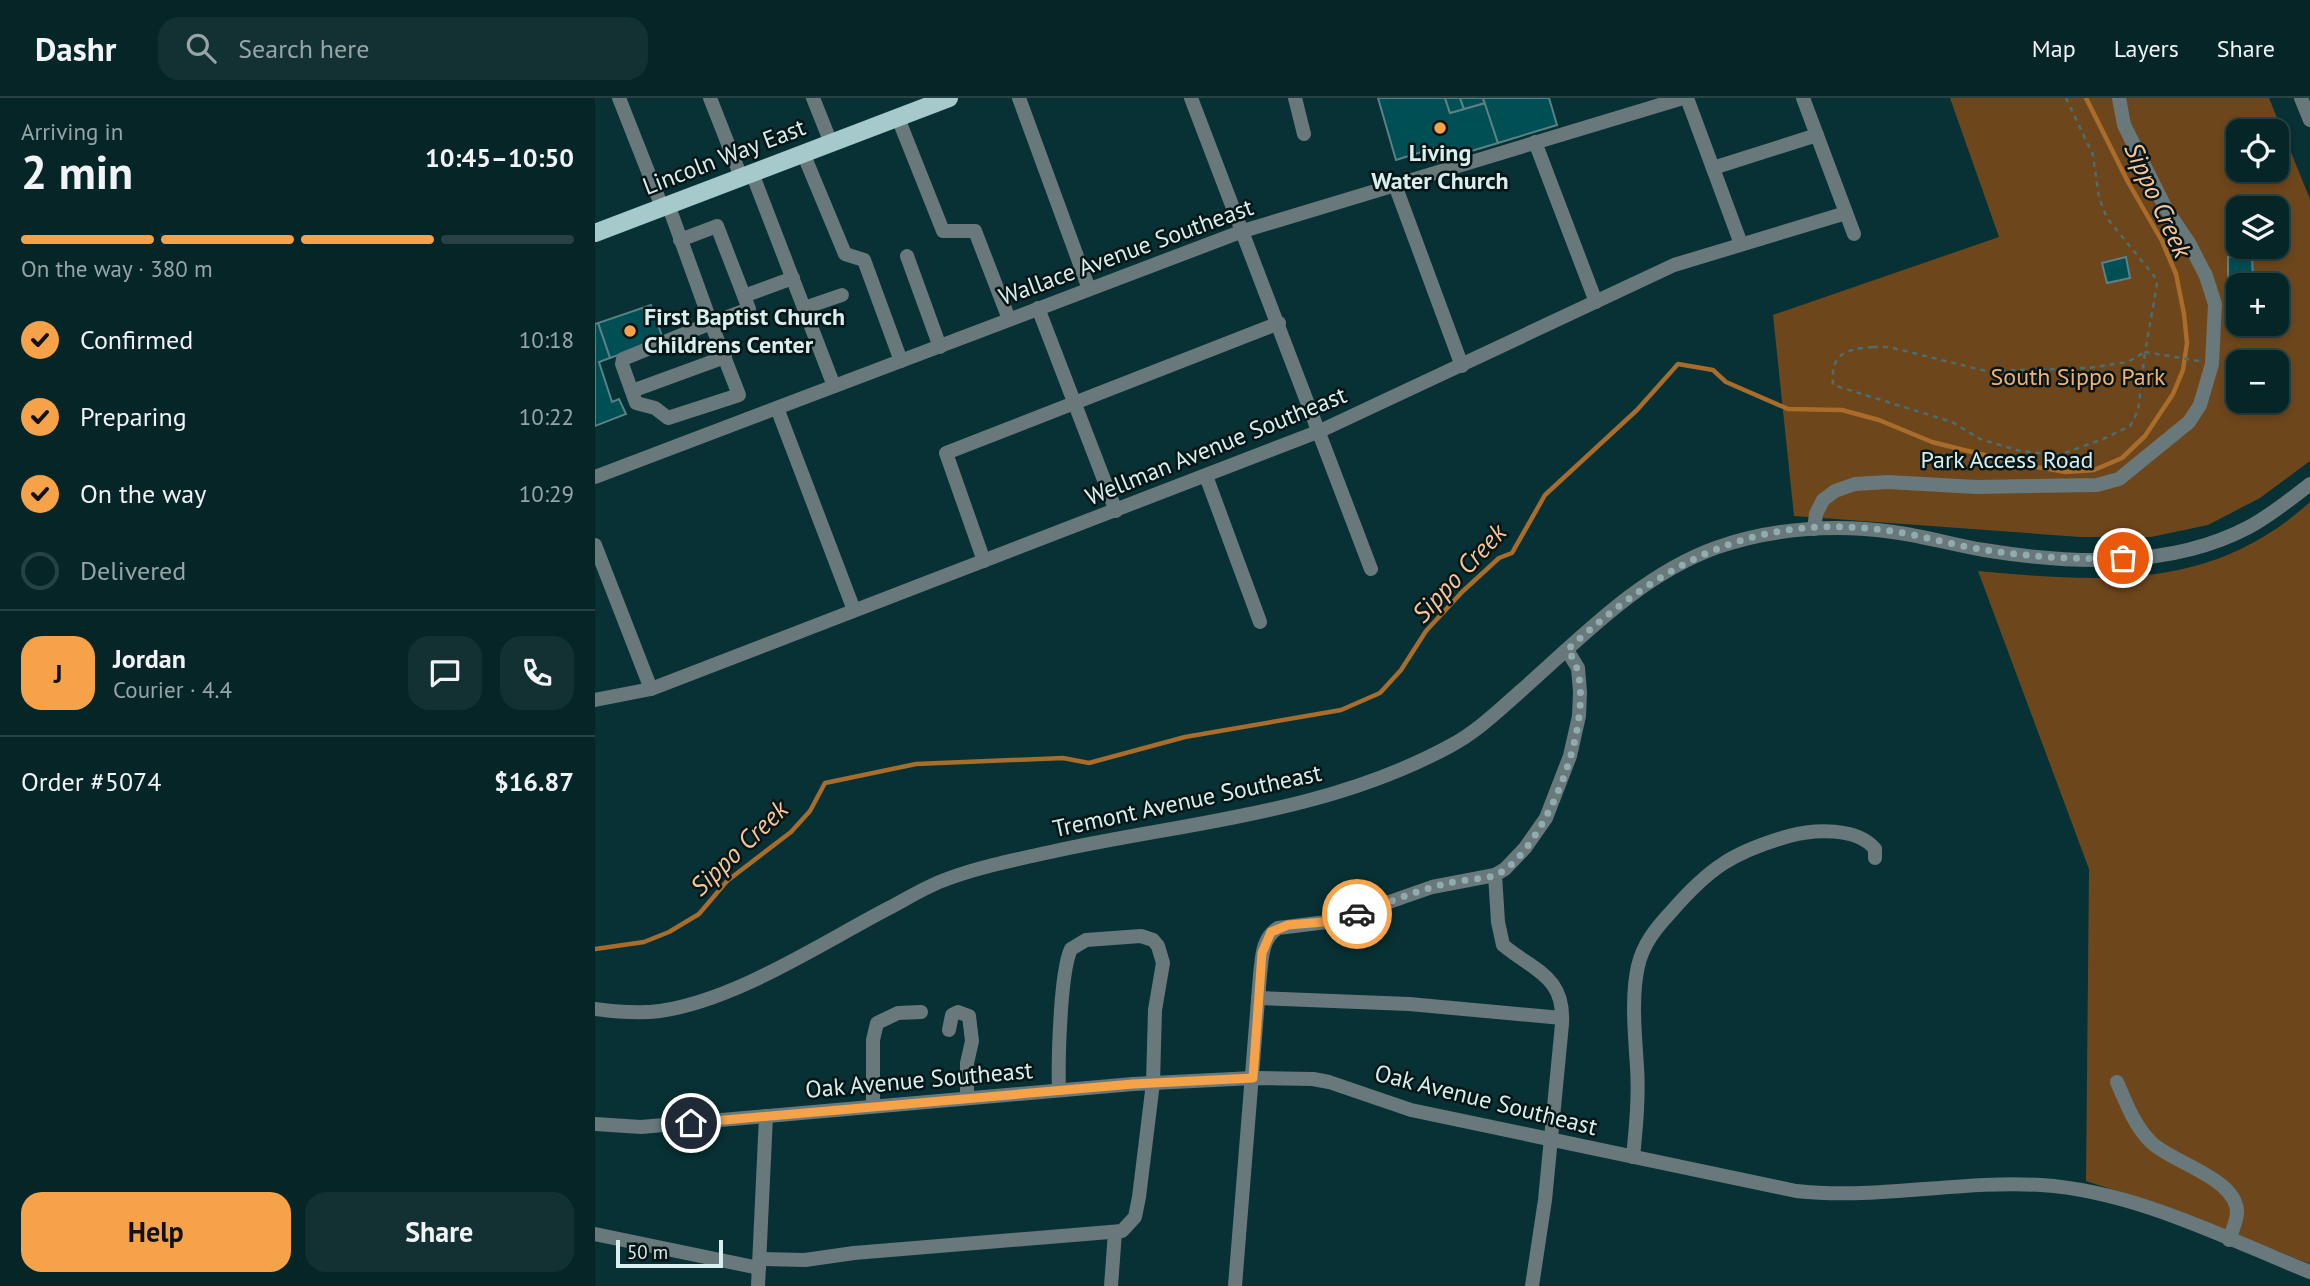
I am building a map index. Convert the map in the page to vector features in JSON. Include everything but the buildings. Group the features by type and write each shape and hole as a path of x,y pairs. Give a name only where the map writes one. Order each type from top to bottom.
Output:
{"main road":[{"name":"Lincoln Way East","path":"595,233 898,118 918,104 949,98"}],"street":[{"path":"619,98 680,240 749,418"},
{"path":"710,98 793,278 834,386"},
{"path":"813,98 831,143"},
{"path":"1019,98 1089,289"},
{"path":"1191,98 1371,569"},
{"path":"1295,98 1304,134"},
{"path":"1685,98 1741,244"},
{"name":"Wallace Avenue Southeast","path":"595,477 1243,232 1685,98"},
{"path":"1803,98 1854,234"},
{"name":"Park Access Road","path":"1815,529 1816,514 1823,500 1835,491 1855,484 1888,482 1976,487 2055,487 2108,482 2119,478 2189,422 2200,405 2212,364 2215,304 2206,276 2189,243 2166,209 2123,125 2119,98"},
{"path":"2301,98 2310,120"},
{"path":"898,118 943,231 975,231 1009,319"},
{"path":"1713,168 1817,135"},
{"path":"1535,142 1596,302"},
{"path":"803,153 845,254 864,260 901,361"},
{"path":"1395,185 1462,366"},
{"name":"Wellman Avenue Southeast","path":"595,701 651,689 1320,432 1667,268 1846,213"},
{"path":"680,240 717,226 749,310 623,359 622,364 636,403 655,408 668,418 739,395"},
{"path":"907,256 940,347"},
{"path":"744,296 793,278"},
{"path":"804,308 842,295"},
{"path":"1038,308 1116,511"},
{"path":"984,561 946,453 1279,323"},
{"path":"632,391 725,358"},
{"path":"777,408 854,610"},
{"path":"1206,476 1260,622"},
{"name":"Tremont Avenue Southeast","path":"595,1009 624,1013 658,1011 710,998 756,978 926,888 972,871 1095,843 1229,820 1356,788 1416,762 1470,734 1638,591 1703,553 1746,539 1815,529 1897,532 1987,550 2044,557 2140,558 2175,554 2234,534 2270,515 2310,484"},
{"path":"595,545 651,689"},
{"path":"1235,1286 1262,953 1271,932 1288,925 1335,921 1432,887 1495,876 1506,869 1546,818 1563,778 1579,716 1580,692 1577,668 1567,650"},
{"path":"1633,1157 1637,1109 1638,967 1647,943 1658,926 1711,870 1749,850 1778,839 1800,833 1835,832 1867,842 1875,849 1875,858"},
{"path":"1495,876 1498,922 1503,945 1555,986 1561,999 1562,1018 1545,1200 1532,1286"},
{"path":"599,1236 702,1258 760,1264 854,1252 1122,1231 1135,1217 1153,1083 1154,1028 1163,975 1161,954 1153,940 1141,936 1103,937 1076,944 1067,957 1060,1033 1059,1090"},
{"path":"1258,998 1409,1004 1562,1018"},
{"path":"873,1106 873,1040 877,1023 898,1013 921,1012"},
{"path":"949,1030 952,1015 958,1012 969,1016 972,1041 967,1063 967,1098"},
{"name":"Oak Avenue Southeast","path":"595,1124 641,1127 1153,1083 1253,1078 1329,1082 1411,1110 1765,1186 1823,1194 1894,1193 2001,1185 2060,1187 2128,1202 2310,1272"},
{"path":"2117,1082 2135,1120 2153,1143 2222,1185 2234,1199 2237,1214 2229,1240"},
{"path":"758,1286 766,1116"},
{"path":"1111,1286 1115,1232"}],"path":[{"path":"2066,98 2093,155 2099,198 2107,218 2154,276 2157,285 2145,352 2139,411 2130,426 2059,455 2020,451 1980,439 1952,422 1844,391 1833,385 1831,369 1839,356 1851,348 1889,347 1986,371 2089,368 2128,362 2145,352 2196,360"}],"green space":[{"name":"South Sippo Park","path":"1950,98 2269,98 2278,119 2226,119 2226,182 2289,182 2289,147 2310,199 2310,461 2260,498 2208,525 2151,537 2080,537 1794,516 1773,315 1999,237"},
{"path":"2310,502 2310,1264 2172,1209 2086,1181 2089,869 1978,571 2068,578 2111,578 2194,566 2234,552 2272,531"}],"waterway":[{"name":"Sippo Creek","path":"595,949 644,942 669,932 699,914 727,881 791,832 810,811 825,783 916,764 1063,758 1089,763 1185,737 1341,710 1380,693 1401,670 1426,631 1462,592 1499,558 1512,553 1545,495 1637,410 1678,364 1713,370 1726,382 1788,409 1842,410 1879,420 1932,442 2024,465 2066,472 2094,470 2122,458 2145,436 2173,394 2183,370 2187,343 2176,274 2162,241 2128,182 2086,98"}],"way so far":[{"path":"1357,914 1432,887 1495,876 1506,869 1546,818 1570,756 1579,716 1580,692 1575,660 1567,650 1638,591 1703,553 1767,535 1839,528 1897,532 1987,550 2044,557 2123,558"}],"place":[{"name":"Living Water Church","path":"1440,128"},
{"name":"First Baptist Church Childrens Center","path":"630,331"}],"route":[{"path":"691,1123 1133,1084 1253,1078 1262,953 1271,932 1288,925 1335,921 1357,914"}]}
